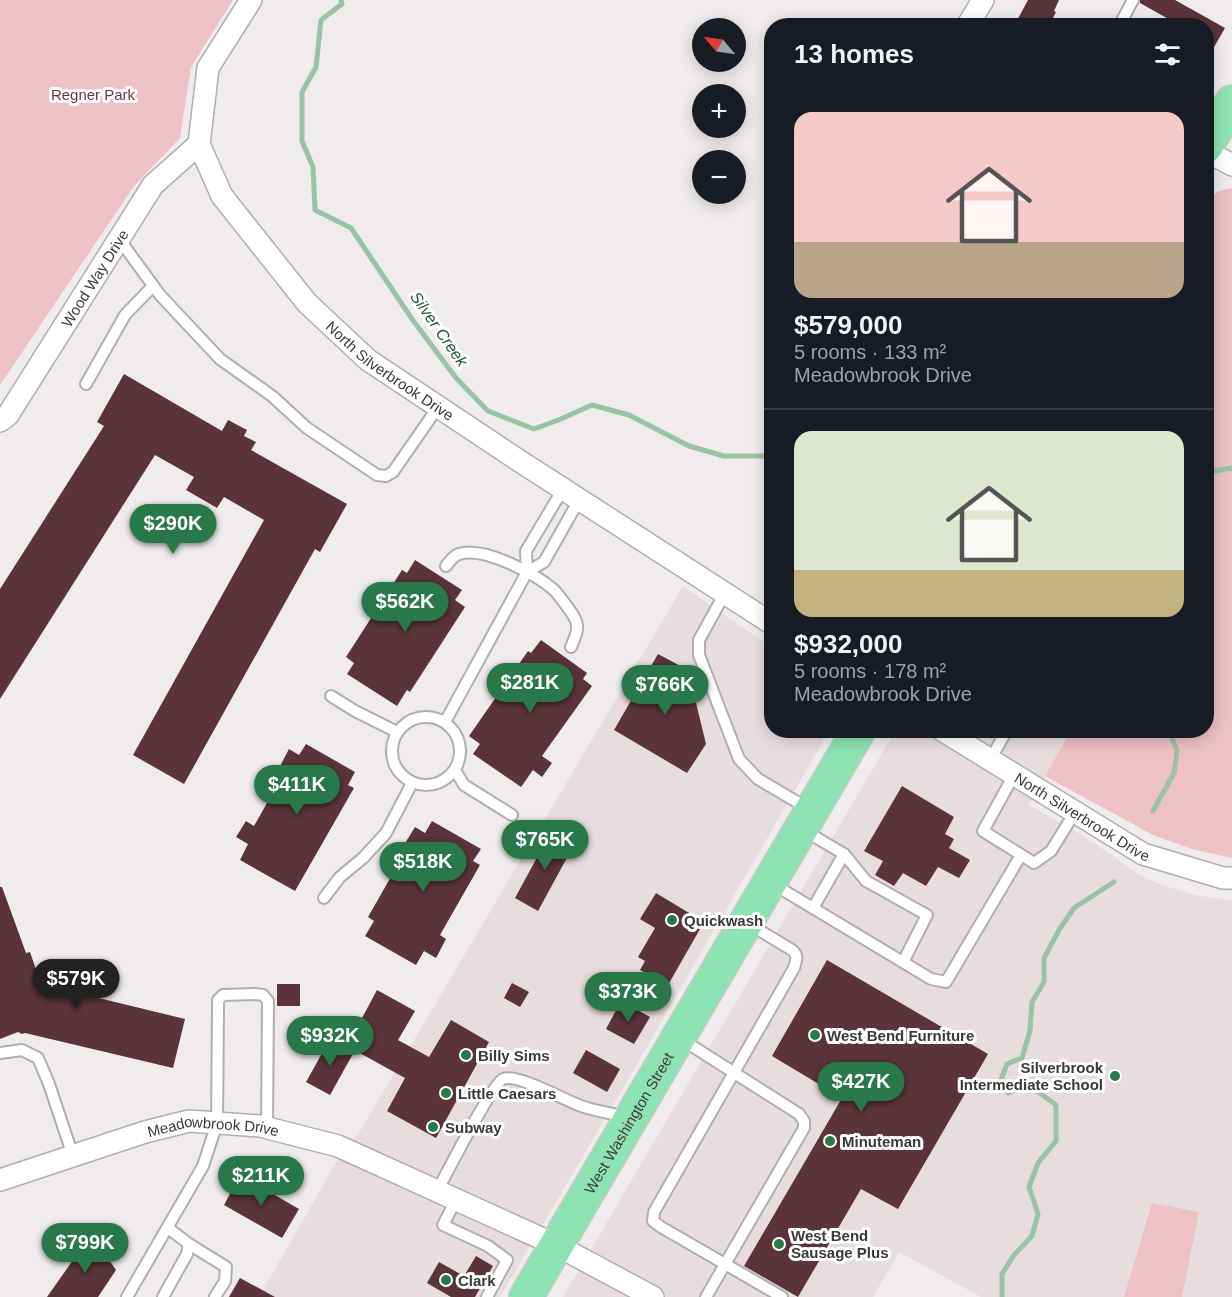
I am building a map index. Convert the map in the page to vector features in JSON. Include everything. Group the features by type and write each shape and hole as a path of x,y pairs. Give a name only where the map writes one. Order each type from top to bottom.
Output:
{"main road":[{"path":"1214,134 1232,102"},
{"name":"West Washington Street","path":"526,1297 854,738"}],"street":[{"path":"199,144 208,68 251,0"},
{"path":"972,18 982,0"},
{"name":"Wood Way Drive","path":"0,421 8,415 153,185 199,144"},
{"name":"North Silverbrook Drive","path":"199,144 222,196 308,303 368,360 571,495 764,618"},
{"path":"1214,153 1232,165"},
{"name":"North Silverbrook Drive","path":"955,738 1143,854 1223,878 1232,878"},
{"name":"Meadowbrook Drive","path":"0,1180 145,1132 189,1121 267,1127 338,1146 556,1245 644,1295"}],"lane":[{"path":"1123,18 1133,0"},
{"path":"119,239 160,295 220,359 272,396 307,428 377,475 386,476 393,472 438,407"},
{"path":"86,384 125,315 153,286"},
{"path":"527,572 526,551 571,495"},
{"path":"445,722 527,572 544,562 571,495"},
{"path":"446,566 456,555 465,553 506,561 527,572 553,590 577,622 577,633 571,647"},
{"path":"724,593 699,640 699,655 739,759 758,779 844,854 866,881 927,915 903,962"},
{"path":"331,696 397,732"},
{"path":"419,717 433,717 445,722 459,738 460,760 455,770 447,779 436,784 424,786 412,783 402,776 391,755 392,743 397,732 406,722 419,717"},
{"path":"990,760 1002,738"},
{"path":"455,770 464,785 512,815"},
{"path":"1014,775 983,831 1022,855 1034,862 1051,851 1075,812"},
{"path":"324,898 340,877 363,858 386,833 412,783"},
{"path":"813,908 844,854"},
{"path":"770,882 931,979 946,982 1022,855"},
{"path":"746,923 792,950 797,958 794,968 654,1212 653,1221 782,1297"},
{"path":"127,1297 204,1166 217,1123 218,1000 223,995 255,993 263,995 268,1001 267,1127"},
{"path":"678,1037 799,1114 804,1121 804,1128 706,1297"},
{"path":"0,1053 22,1050 38,1058 49,1084 72,1156"},
{"path":"487,1297 507,1260 488,1246 443,1225 446,1195 487,1100 498,1083 504,1078 517,1078 580,1106 631,1118"},
{"path":"168,1228 189,1245 226,1267 225,1281 215,1297"},
{"path":"163,1297 187,1254 189,1245"}],"shaded area":[{"path":"683,586 764,642 764,738 825,738 500,1297 259,1297 339,1157 360,1131"},
{"path":"891,738 1067,738 1029,805 1084,836 1138,874 1159,884 1195,895 1232,901 1232,1297 981,1297 899,1252 873,1297 563,1297"}],"green space":[{"name":"Regner Park","path":"0,0 233,0 191,67 180,138 134,186 0,385"},
{"path":"1232,189 1232,858 1192,849 1155,836 1045,776 1067,738 1214,738 1214,195 1217,192"},
{"path":"1152,1203 1199,1212 1182,1297 1124,1297"}],"building":[{"path":"1028,0 1059,0 1053,18 1018,18"},
{"path":"1140,0 1175,0 1207,18 1167,18 1140,3"},
{"path":"1214,22 1225,28 1214,47"},
{"path":"124,374 222,431 228,420 247,430 244,436 256,442 251,450 347,504 320,552 315,549 184,784 133,755 264,520 224,497 217,508 186,490 194,477 155,455 0,699 0,589 104,426 97,422"},
{"path":"415,560 462,590 455,600 465,607 410,692 407,690 397,706 347,674 354,663 346,657 402,570 407,573"},
{"path":"541,640 587,673 583,679 592,686 542,756 552,763 542,777 533,770 521,787 473,754 480,744 469,736 528,651 531,653"},
{"path":"658,654 688,670 706,744 687,773 614,730"},
{"path":"306,744 355,772 348,785 354,788 295,891 240,860 248,844 236,837 246,821 254,826 284,773 278,770 289,749 299,755"},
{"path":"902,786 954,817 945,834 954,839 949,848 970,860 959,878 938,867 926,886 903,873 894,886 875,875 883,861 864,851"},
{"path":"432,821 481,849 473,861 480,865 440,935 446,939 436,958 424,951 416,965 365,936 374,921 368,917 400,861 396,858 415,827 425,833"},
{"path":"552,830 575,843 538,911 515,898"},
{"path":"0,887 2,887 26,953 30,952 41,984 185,1019 173,1068 25,1033 18,1032 0,1039"},
{"path":"656,893 704,922 668,985 640,970 645,961 638,957 655,928 640,919"},
{"path":"827,960 988,1054 898,1209 861,1189 798,1297 744,1266 842,1098 772,1056"},
{"path":"512,983 529,992 520,1007 504,998"},
{"path":"277,984 300,984 300,1006 277,1006"},
{"path":"377,990 415,1011 398,1040 429,1057 451,1020 489,1042 436,1138 387,1111 405,1078 347,1046"},
{"path":"621,1001 650,1017 634,1044 606,1029"},
{"path":"330,1039 354,1052 330,1095 306,1082"},
{"path":"586,1050 620,1069 607,1092 573,1073"},
{"path":"240,1175 299,1209 282,1238 224,1205"},
{"path":"90,1236 116,1270 98,1297 47,1297"},
{"path":"476,1256 493,1266 475,1297 451,1297 427,1283 439,1262 464,1276"},
{"path":"240,1278 275,1297 229,1297"}],"waterway":[{"name":"Silver Creek","path":"341,0 342,4 321,20 316,67 302,92 302,141 313,167 315,210 351,228 412,319 456,378 488,411 534,429 592,405 629,415 689,446 724,456 764,456"},
{"path":"1214,471 1232,469"},
{"name":"Silver Creek","path":"1153,811 1174,773 1177,750 1172,738"},
{"name":"Silver Creek","path":"1002,1297 1002,1274 1014,1255 1032,1236 1038,1214 1029,1187 1038,1163 1056,1141 1056,1105 1040,1093 1023,1086 1008,1093 1001,1080 1007,1064 1022,1058 1030,1031 1032,1002 1044,982 1044,958 1059,930 1074,908 1114,882"}],"place":[{"name":"Quickwash","path":"672,920"},
{"name":"West Bend Furniture","path":"815,1035"},
{"name":"Billy Sims","path":"466,1055"},
{"name":"Silverbrook Intermediate School","path":"1115,1076"},
{"name":"Little Caesars","path":"446,1093"},
{"name":"Subway","path":"433,1127"},
{"name":"Minuteman","path":"830,1141"},
{"name":"West Bend Sausage Plus","path":"779,1244"},
{"name":"Clark","path":"446,1280"}]}
